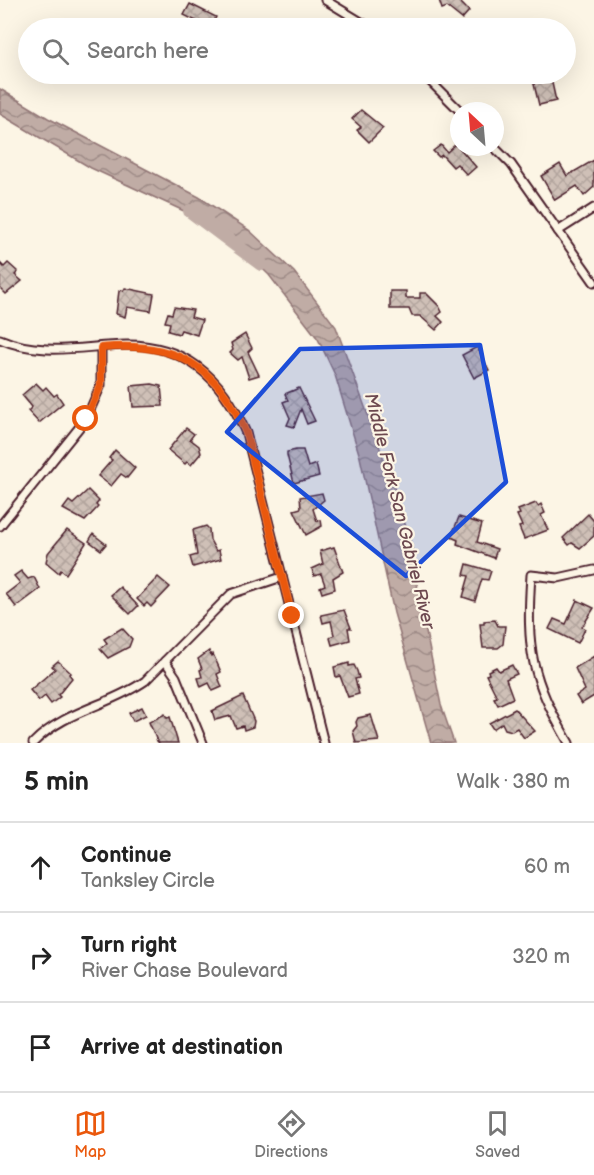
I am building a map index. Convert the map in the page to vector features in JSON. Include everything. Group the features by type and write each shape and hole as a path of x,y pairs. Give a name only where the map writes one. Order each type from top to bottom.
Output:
{"street":[{"path":"326,0 355,18"},
{"path":"433,84 451,102"},
{"path":"503,156 511,164 594,282"},
{"path":"558,231 594,208"},
{"path":"0,339 45,351 126,345 167,351 207,373 225,391 246,433 324,743"},
{"path":"0,526 86,419 101,385 101,348"},
{"path":"569,743 543,695 533,665 528,636 531,575 558,578 594,570"},
{"path":"33,743 60,720 138,686 231,594 282,577"},
{"path":"165,661 176,677 204,743"}],"highlighted area":[{"path":"480,345 506,482 406,576 227,432 300,349"}],"water":[{"path":"0,89 48,118 199,197 249,230 294,272 336,327 394,487 412,547 420,603 441,705 454,743 431,743 394,613 360,457 335,375 318,339 269,275 233,240 199,218 91,168 0,114"}],"building":[{"path":"439,0 458,0 469,11 461,18 447,7 442,9"},
{"path":"190,4 216,17 190,18 184,15"},
{"path":"534,84 552,84 556,101 539,105"},
{"path":"361,110 383,128 369,142 357,130 361,127 352,119"},
{"path":"441,145 447,152 450,149 450,156 466,156 476,167 467,175 457,164 453,167 442,155 439,157 433,151"},
{"path":"594,160 594,187 584,196 577,186 555,200 541,176 560,164 567,176"},
{"path":"0,263 4,267 8,263 18,272 15,275 22,281 6,294 0,288"},
{"path":"125,288 154,294 151,311 127,307 125,317 116,314 119,291"},
{"path":"390,291 406,291 406,298 420,298 420,293 426,293 439,306 442,312 437,316 443,322 436,330 420,316 412,316 409,309 390,309"},
{"path":"174,307 193,310 191,317 202,320 197,335 181,330 179,334 168,331 170,323 165,322 168,313 172,314"},
{"path":"245,334 252,348 248,352 259,375 249,378 242,357 238,360 230,353 233,350 231,343"},
{"path":"477,347 489,370 474,378 462,355"},
{"path":"36,383 43,390 46,387 54,396 57,394 63,403 39,423 28,411 32,407 22,395"},
{"path":"152,384 161,386 163,406 133,407 131,386"},
{"path":"299,388 315,421 307,424 301,409 294,427 287,425 290,418 283,402 288,400 285,394"},
{"path":"186,428 194,434 190,439 199,446 201,453 191,465 187,462 185,464 168,450"},
{"path":"115,450 135,468 127,478 121,474 111,486 98,476 112,460 109,458"},
{"path":"303,450 308,467 316,464 319,476 294,483 287,452"},
{"path":"88,490 99,501 96,505 98,507 85,521 63,509 69,501 73,504"},
{"path":"322,493 324,500 313,509 317,521 321,520 322,526 306,535 294,510 301,508 300,497"},
{"path":"536,503 538,506 541,504 545,513 541,515 548,530 524,539 519,527 522,526 517,515 520,514 518,510"},
{"path":"588,514 594,521 594,536 580,548 572,543 569,545 563,538"},
{"path":"459,517 482,524 477,542 497,549 494,558 457,544 458,540 451,537"},
{"path":"206,526 209,529 210,540 216,551 219,550 221,559 193,567 190,557 197,555 193,530"},
{"path":"67,530 86,543 66,574 61,570 59,573 46,562 48,553"},
{"path":"93,534 106,544 101,550 89,541"},
{"path":"334,547 343,572 333,578 335,589 322,593 320,587 325,585 321,574 314,576 312,569 323,564 320,551"},
{"path":"467,564 491,571 488,580 482,579 475,601 463,597 469,576 464,575"},
{"path":"21,571 28,579 34,577 40,589 16,607 6,594 20,583 14,576"},
{"path":"158,577 170,587 151,607 147,603 144,606 137,599"},
{"path":"120,587 138,606 130,614 111,595"},
{"path":"577,600 594,608 582,627 585,629 578,643 549,629 554,619 566,624"},
{"path":"344,610 351,628 348,628 350,640 332,645 330,638 334,635 331,621 323,623 321,615"},
{"path":"495,620 498,626 505,626 503,644 498,648 483,648 480,624 484,624 484,621"},
{"path":"122,628 132,639 129,647 108,658 100,649 107,643 104,639"},
{"path":"209,651 211,656 213,654 221,672 217,674 222,687 213,691 209,683 201,687 198,678 202,677 200,670 202,669 198,659"},
{"path":"594,656 594,696 581,704 576,696 585,690 575,668"},
{"path":"58,661 71,673 69,674 72,678 58,695 60,697 51,704 45,696 39,701 30,690 55,669 52,666"},
{"path":"349,663 349,666 354,665 357,671 359,678 355,679 359,694 348,697 340,676 336,677 334,667"},
{"path":"512,665 517,674 506,679 513,698 498,705 494,698 497,697 486,675 489,674 488,671 496,667 499,671"},
{"path":"243,696 254,721 253,727 244,730 243,726 236,728 231,716 215,720 212,711"},
{"path":"142,707 146,715 133,721 129,713"},
{"path":"515,709 535,731 524,738 517,728 512,731 505,729 502,723 493,729 489,723"},
{"path":"165,714 167,718 170,717 178,743 159,743 157,741 149,722"},
{"path":"371,715 379,741 356,743 353,731 357,726 358,718"}],"waterway":[{"name":"Middle Fork San Gabriel River","path":"190,211 261,264"}],"route":[{"path":"86,419 97,400 101,385 101,348 126,345 167,351 207,373 225,391 246,433 292,616"}]}
